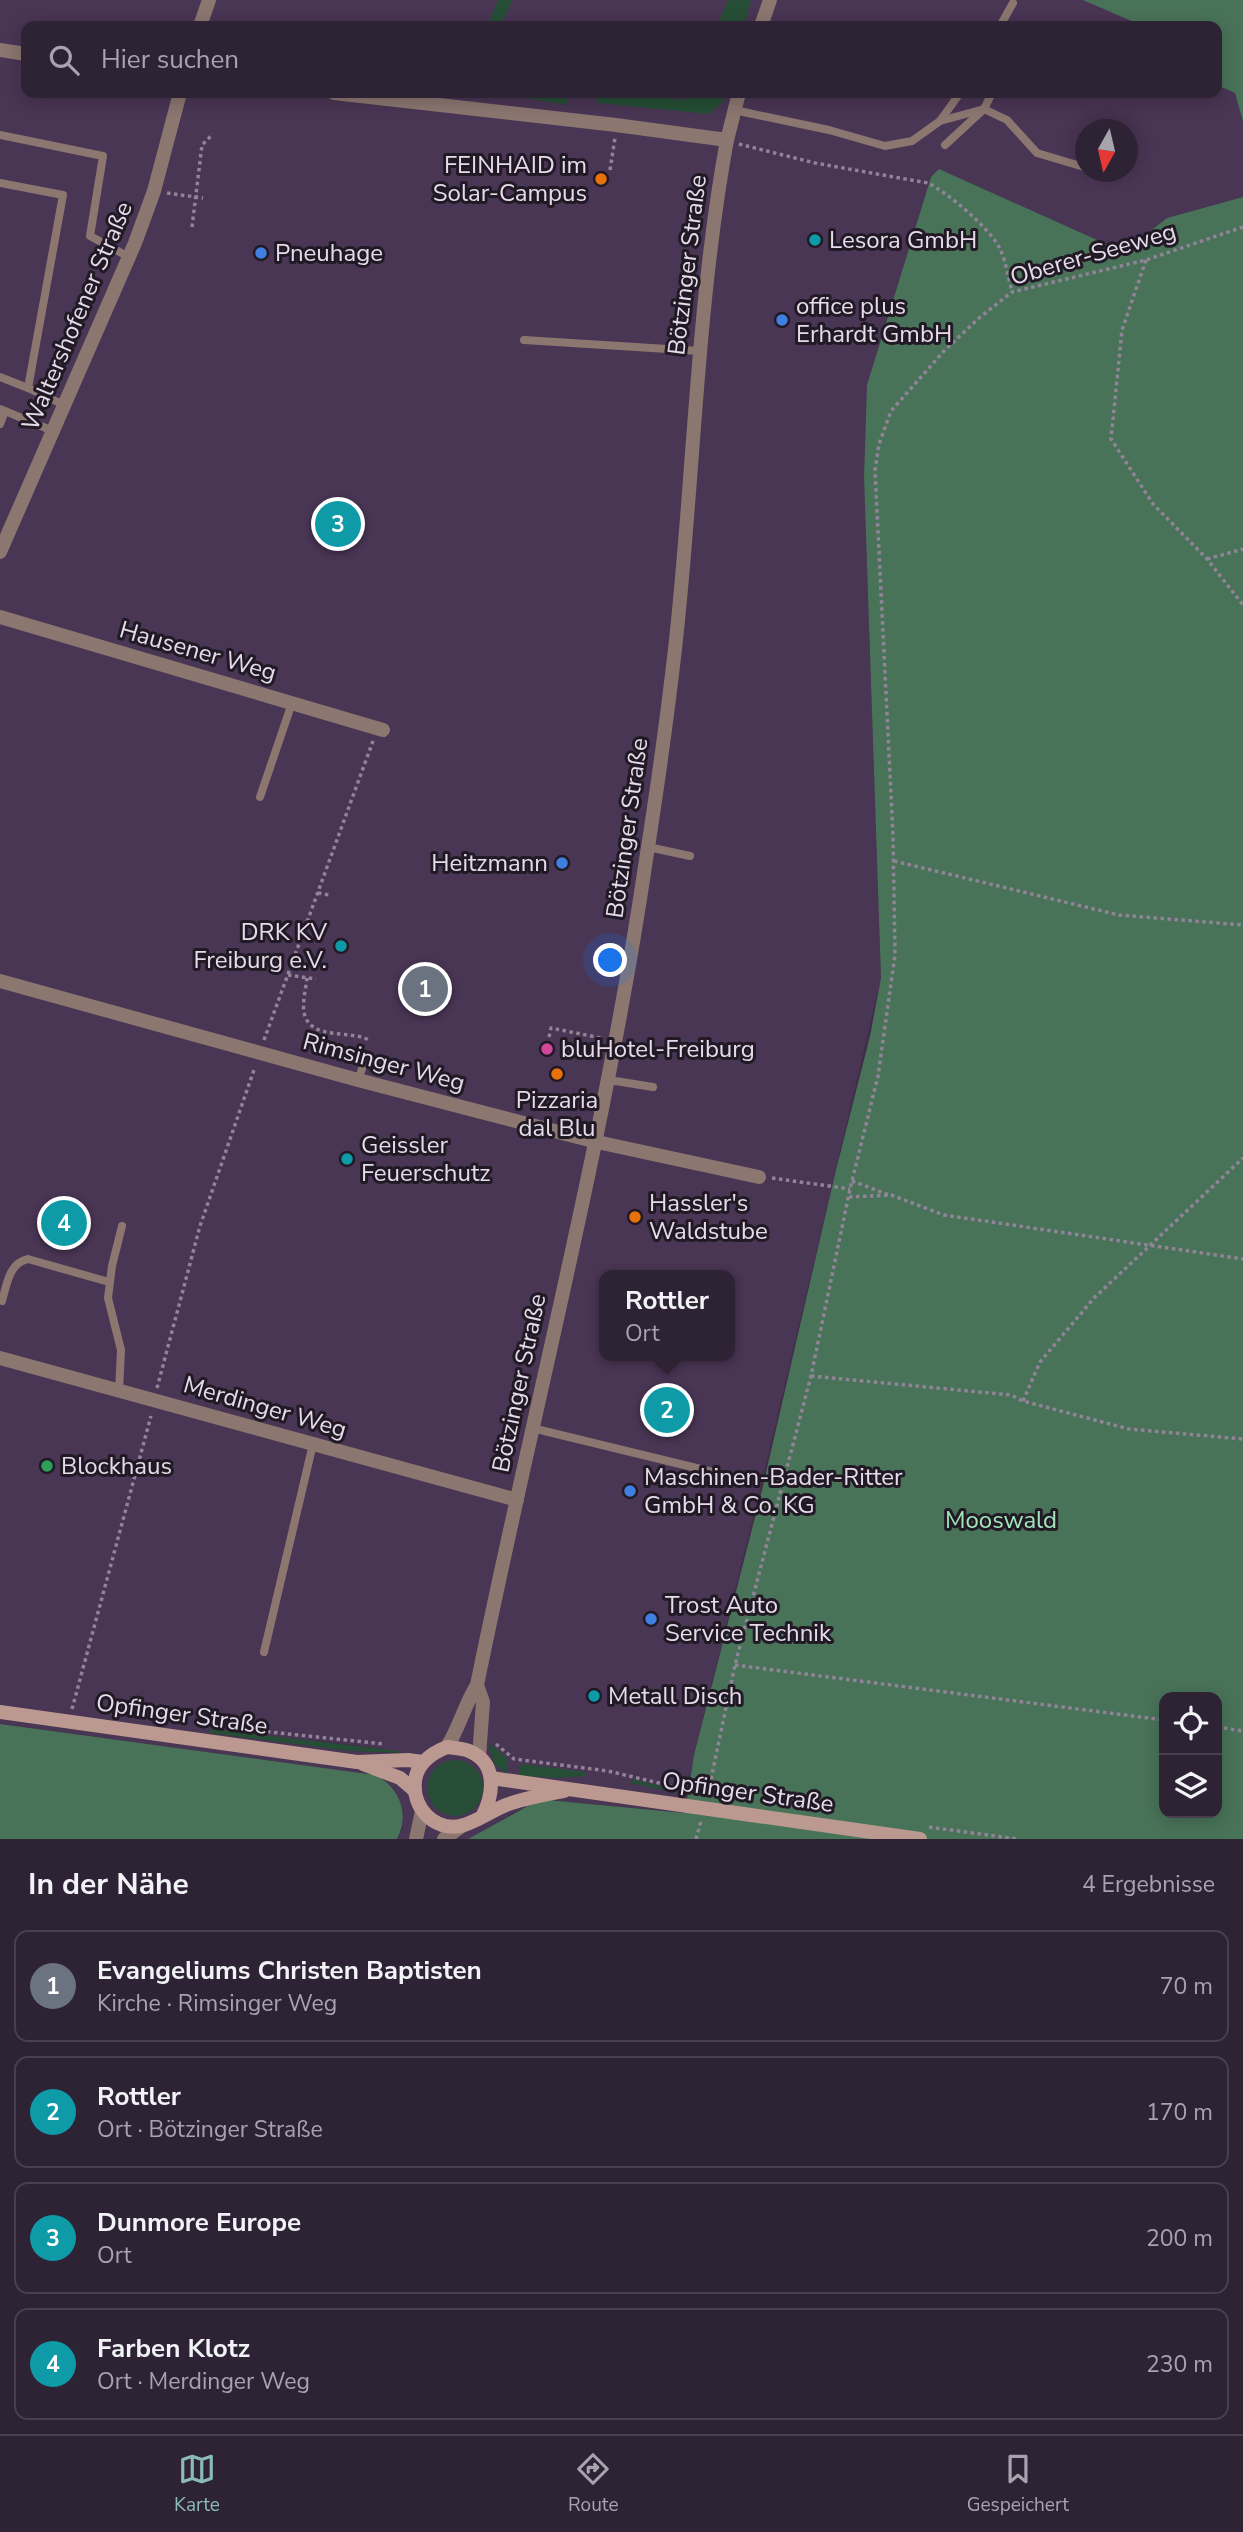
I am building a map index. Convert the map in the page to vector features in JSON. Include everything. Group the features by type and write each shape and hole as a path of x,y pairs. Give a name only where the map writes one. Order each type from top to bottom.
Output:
{"main road":[{"name":"Opfinger Straße","path":"0,1712 357,1762 423,1762"},
{"path":"463,1825 438,1823 422,1811 414,1790 415,1776 423,1762 447,1747 468,1751 479,1757 491,1778 492,1791 483,1815"},
{"name":"Opfinger Straße","path":"357,1762 400,1778 414,1790"},
{"name":"Opfinger Straße","path":"491,1778 920,1839"},
{"name":"Opfinger Straße","path":"463,1825 508,1804 569,1790"}],"street":[{"path":"202,21 209,0"},
{"path":"763,21 770,0"},
{"path":"0,50 21,53"},
{"name":"Waltershofener Straße","path":"0,552 130,257 153,191 179,98"},
{"path":"378,98 727,140"},
{"name":"Bötzinger Straße","path":"447,1747 458,1729 465,1704 477,1685 597,1142 616,1042 648,847 675,648 699,351 714,217 727,140 738,98"},
{"name":"Hausener Weg","path":"0,617 381,730"},
{"name":"Rimsinger Weg","path":"0,981 358,1080 597,1142 759,1177"},
{"name":"Merdinger Weg","path":"0,1358 517,1500"},
{"name":"Bötzinger Straße","path":"477,1685 482,1702 479,1757"},
{"path":"416,1839 422,1811"},
{"path":"444,1839 463,1825"}],"lane":[{"path":"1003,21 1013,3"},
{"path":"734,110 829,130 885,146 912,142 940,121 956,98"},
{"path":"945,145 984,109 990,98"},
{"path":"940,121 984,109 1007,120 1037,153 1075,164"},
{"path":"0,135 103,156 90,236 130,257"},
{"path":"0,183 63,195 27,388"},
{"path":"524,340 699,351"},
{"path":"0,377 64,405"},
{"path":"0,424 3,410 53,431"},
{"path":"260,797 292,703"},
{"path":"648,847 690,856"},
{"path":"358,1080 366,1058"},
{"path":"609,1080 653,1087"},
{"path":"119,1391 122,1360 108,1298 122,1226"},
{"path":"2,1301 13,1267 28,1259 109,1282"},
{"path":"532,1429 717,1473"},
{"path":"264,1652 313,1444"}],"path":[{"path":"610,170 616,125"},
{"path":"192,227 202,145 213,134"},
{"path":"727,140 792,158 928,183 944,191 970,214 1000,248 1012,292"},
{"path":"153,191 203,198"},
{"name":"Oberer-Seeweg","path":"703,1808 735,1665 811,1376 850,1189 878,1076 895,955 894,861 875,470 879,444 891,411 944,351 1012,292 1146,260 1243,227"},
{"path":"1146,260 1122,330 1111,439 1153,503 1207,559 1243,605"},
{"path":"1207,559 1243,549"},
{"path":"71,1711 200,1226 288,975 381,730"},
{"path":"894,861 1119,915 1243,925"},
{"path":"318,893 329,895"},
{"path":"288,975 316,979"},
{"path":"307,978 304,1007 305,1017 311,1026 369,1040"},
{"path":"549,1037 551,1028 616,1042"},
{"path":"1023,1401 1040,1362 1094,1298 1243,1157"},
{"path":"759,1177 850,1189"},
{"path":"852,1181 944,1214 1243,1259"},
{"path":"849,1197 891,1195"},
{"path":"811,1376 1011,1395 1023,1401 1129,1429 1243,1439"},
{"path":"735,1665 1159,1719"},
{"path":"1222,1728 1243,1731"},
{"path":"480,1737 491,1739 514,1759"}],"shaded area":[{"path":"0,0 1091,0 1135,21 21,21 21,98 1222,98 1222,87 1235,93 1243,124 1243,197 1167,218 1124,252 939,169 931,177 867,385 864,477 881,978 760,1490 694,1755 685,1813 547,1800 516,1811 468,1839 397,1839 403,1828 375,1775 0,1724","holes":["210,1730 358,1745 401,1753 350,1751 210,1733","454,1760 477,1771 482,1786 473,1808 457,1815 437,1766"]}],"green space":[{"path":"498,0 512,0 503,21 490,21"},
{"path":"728,0 751,0 745,21 719,21"},
{"path":"1083,0 1243,0 1243,122 1235,93 1222,87 1222,21 1131,21"},
{"path":"528,98 568,98 566,105"},
{"path":"596,98 724,98 722,103 709,114 598,103"},
{"name":"Mooswald","path":"939,169 1124,252 1167,218 1243,197 1243,1839 468,1839 535,1802 547,1800 685,1813 694,1755 762,1490 835,1174 870,1036 881,978 864,477 867,385 931,177"},
{"path":"0,1724 375,1775 391,1787 400,1802 403,1821 401,1830 397,1839 0,1839"},
{"path":"210,1729 402,1753 350,1751 210,1733"},
{"path":"488,1742 507,1758 507,1774 494,1764"},
{"path":"455,1760 466,1762 475,1768 481,1777 481,1799 475,1808 466,1814 455,1816 444,1814 435,1808 429,1799 427,1788 429,1777 435,1768 444,1762"},
{"path":"521,1764 586,1772 586,1776 518,1776"},
{"path":"632,1779 690,1793 689,1796 631,1783"}],"place":[{"name":"FEINHAID im Solar-Campus","path":"601,179"},
{"name":"Lesora GmbH","path":"815,240"},
{"name":"Pneuhage","path":"261,253"},
{"name":"office plus Erhardt GmbH","path":"782,320"},
{"name":"Dunmore Europe","path":"338,524"},
{"name":"Heitzmann","path":"562,863"},
{"name":"DRK KV Freiburg e.V.","path":"341,946"},
{"name":"Evangeliums Christen Baptisten","path":"425,989"},
{"name":"bluHotel-Freiburg","path":"547,1049"},
{"name":"Pizzaria dal Blu","path":"557,1074"},
{"name":"Geissler Feuerschutz","path":"347,1159"},
{"name":"Hassler's Waldstube","path":"635,1217"},
{"name":"Farben Klotz","path":"64,1223"},
{"name":"Rottler","path":"667,1410"},
{"name":"Blockhaus","path":"47,1466"},
{"name":"Maschinen-Bader-Ritter GmbH & Co. KG","path":"630,1491"},
{"name":"Trost Auto Service Technik","path":"651,1619"},
{"name":"Metall Disch","path":"594,1696"}]}
